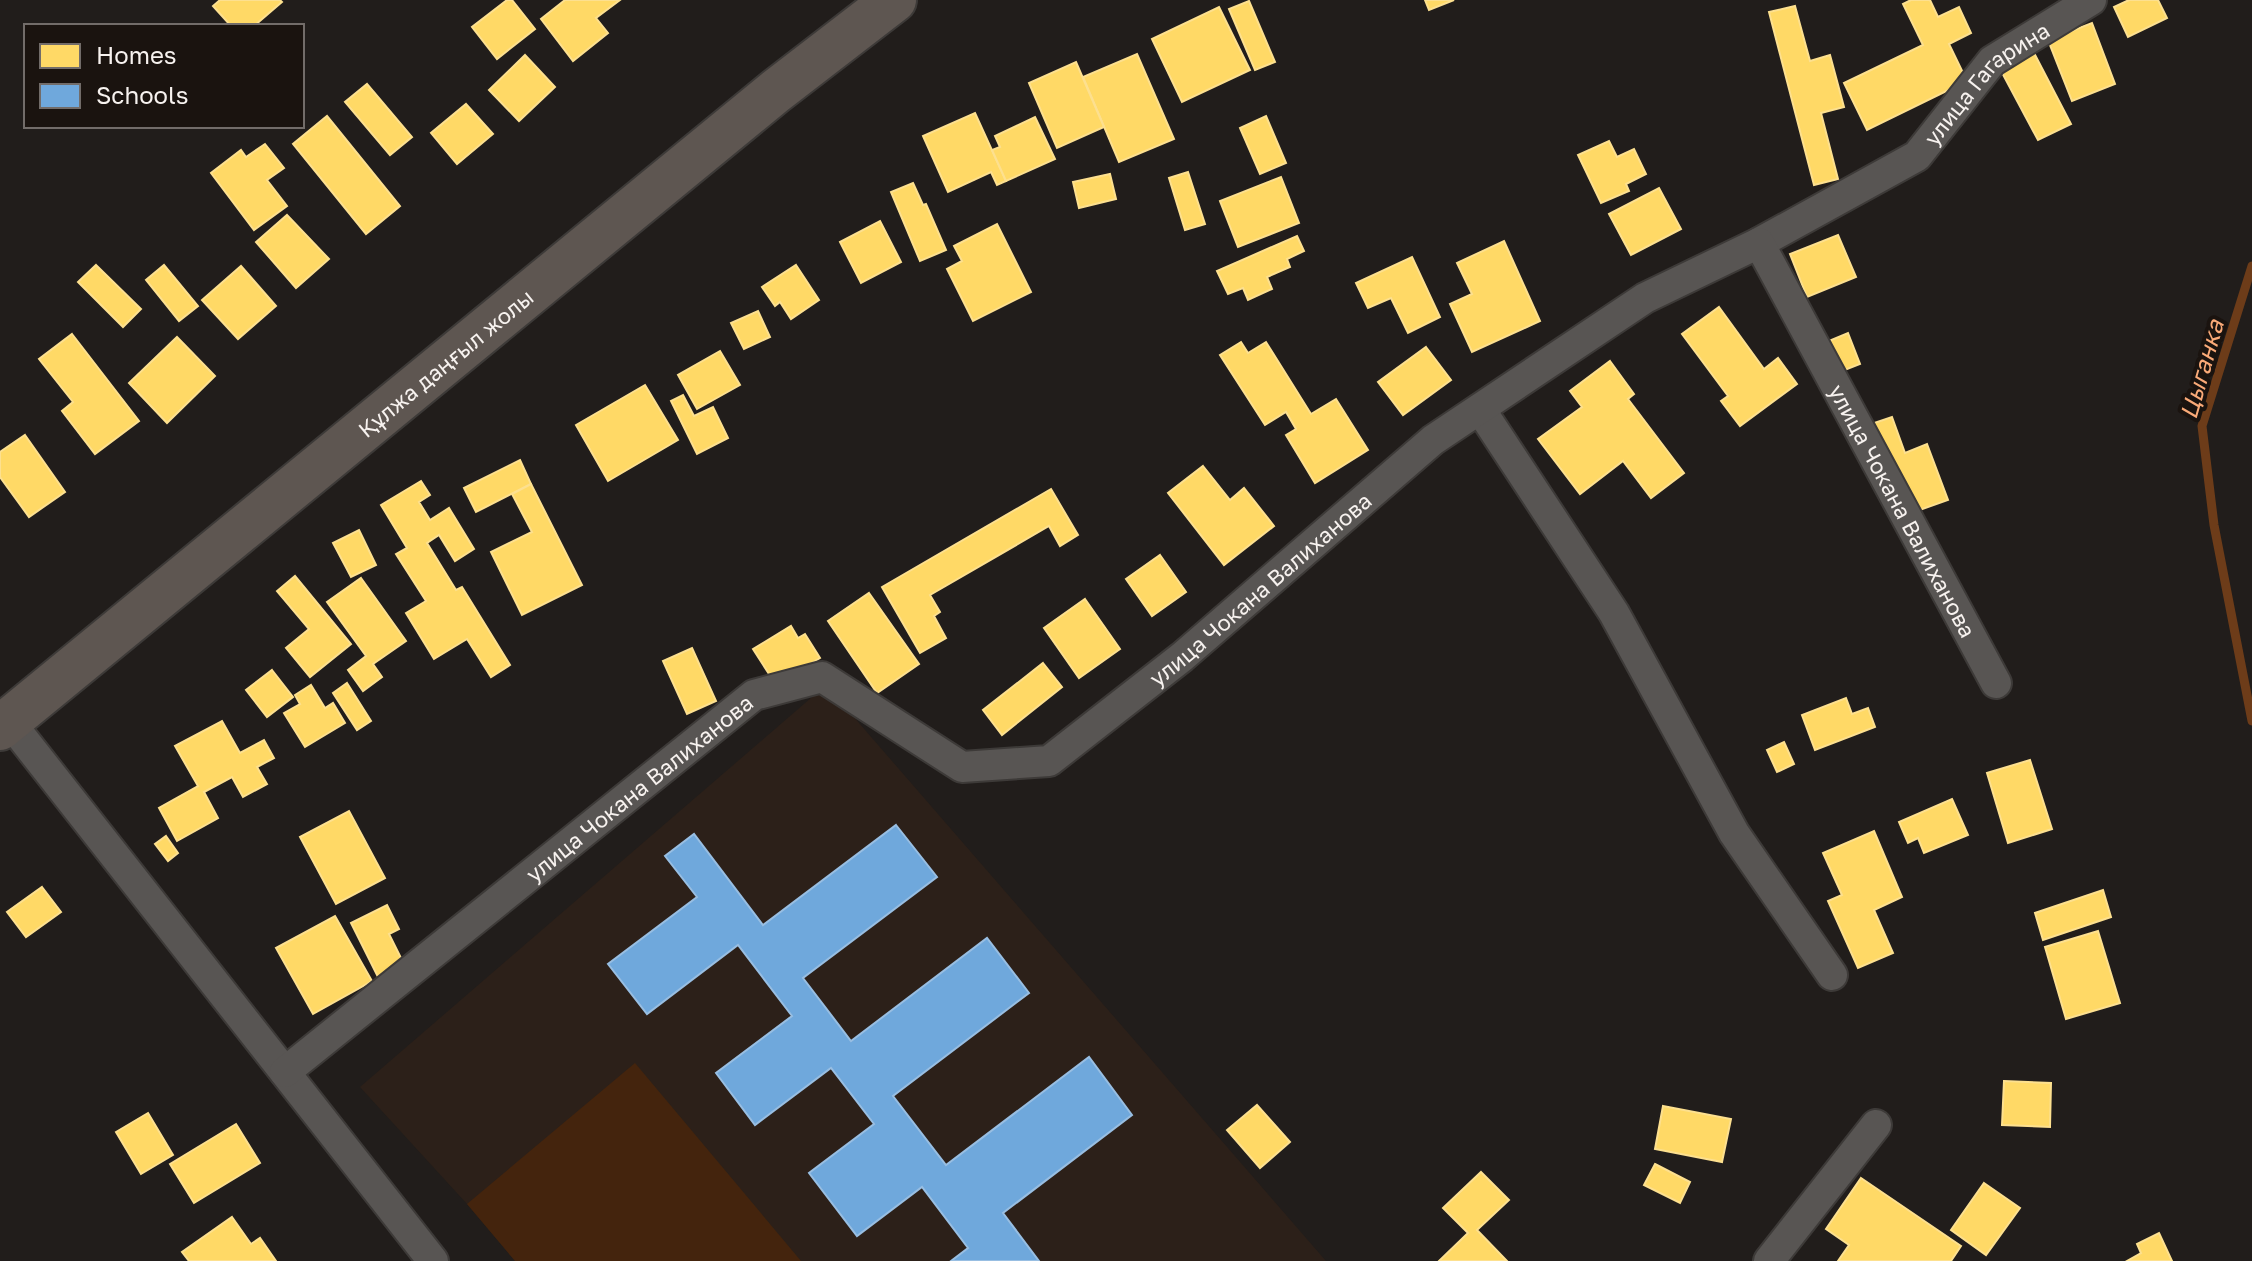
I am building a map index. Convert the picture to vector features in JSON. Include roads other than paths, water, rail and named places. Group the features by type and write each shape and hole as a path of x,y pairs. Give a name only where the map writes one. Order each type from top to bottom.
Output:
{"main road":[{"name":"Құлжа даңғыл жолы","path":"4,724 776,91 894,0"}],"street":[{"name":"улица Гагарина","path":"1759,243 1917,156 1992,61 2091,0"},
{"name":"улица Чокана Валиханова","path":"285,1072 754,695 822,677 962,767 1049,761 1182,657 1433,440 1645,298 1759,243 1996,683"},
{"path":"1480,409 1614,613 1734,833 1832,975"},
{"path":"4,724 433,1261"},
{"path":"1769,1261 1876,1125"}],"waterway":[{"name":"Цыганка","path":"2252,266 2202,426 2214,525 2252,721"}]}
